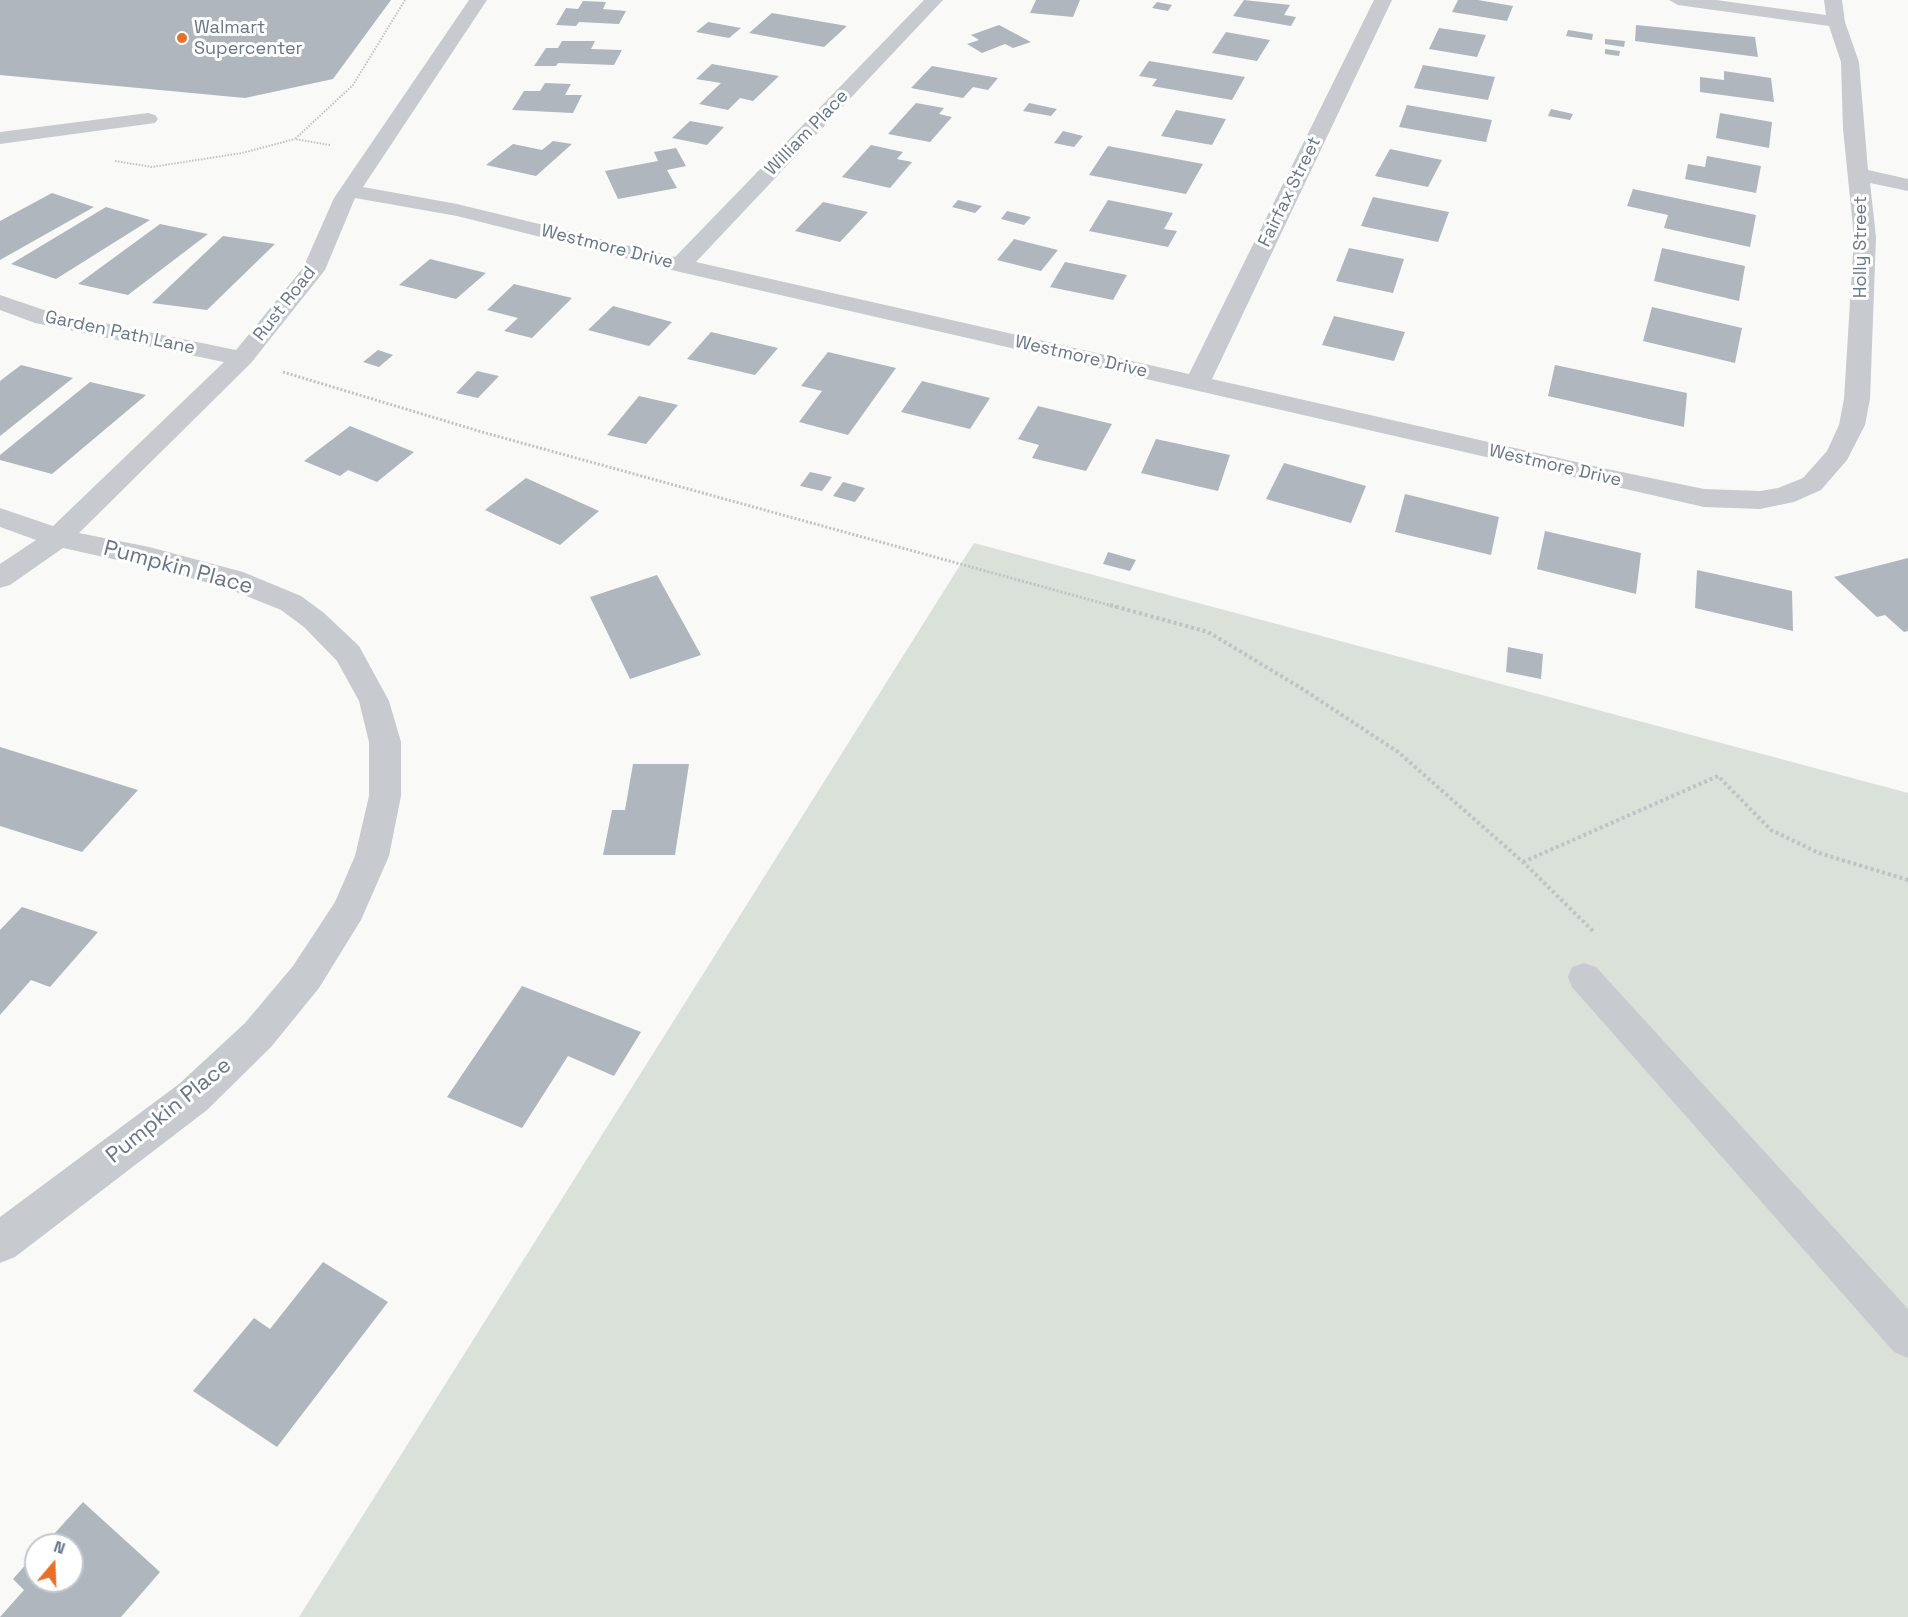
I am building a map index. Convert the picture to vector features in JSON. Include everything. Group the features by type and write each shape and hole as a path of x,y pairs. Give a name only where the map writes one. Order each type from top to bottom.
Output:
{"street":[{"name":"Rust Road","path":"0,578 58,538 242,358 314,270 350,191 478,0"},
{"name":"William Place","path":"680,265 934,0"},
{"name":"Fairfax Street","path":"1197,384 1383,0"},
{"path":"1678,0 1836,22"},
{"name":"Holly Street","path":"1812,484 1838,454 1852,424 1857,399 1865,237 1860,175 1853,129 1850,62 1836,22 1833,0"},
{"path":"0,138 148,119"},
{"path":"1860,175 1908,185"},
{"name":"Westmore Drive","path":"350,191 457,210 680,265 1704,498 1760,500 1784,496 1812,484"},
{"name":"Garden Path Lane","path":"0,303 43,318 94,330 242,358"},
{"name":"Pumpkin Place","path":"0,517 58,538 149,557 233,579 291,603 314,620 348,654 374,701 385,742 386,796 372,856 349,910 306,977 258,1035 193,1097 0,1242"}],"lane":[{"path":"1584,977 1908,1338"}],"path":[{"path":"295,139 353,85 405,0"},
{"path":"80,128 118,164 152,167 242,153 295,139 375,153"},
{"path":"242,358 314,384 482,432 1208,632 1301,688 1398,752 1523,862 1614,952 1584,977"},
{"path":"1523,862 1718,776 1772,830 1819,853 1908,880"}],"shaded area":[{"path":"974,543 1908,793 1908,1617 299,1617"}],"building":[{"name":"Walmart Supercenter","path":"0,0 391,0 333,79 245,98 0,75"},
{"path":"1036,0 1080,0 1073,17 1030,13"},
{"path":"1244,0 1290,5 1284,15 1296,17 1291,26 1233,16"},
{"path":"1458,0 1478,0 1513,6 1507,21 1452,12"},
{"path":"583,1 606,2 603,9 626,11 619,24 579,22 576,26 556,25 566,8 578,9"},
{"path":"1157,2 1172,5 1168,11 1152,8"},
{"path":"772,13 847,26 824,47 749,33"},
{"path":"708,22 741,28 729,38 696,32"},
{"path":"999,25 1031,42 1013,48 1005,44 982,53 967,44 979,40 971,35"},
{"path":"1636,25 1755,37 1758,57 1635,41"},
{"path":"1439,28 1486,35 1477,57 1429,49"},
{"path":"1568,30 1593,34 1592,40 1566,36"},
{"path":"1226,32 1270,40 1257,61 1212,53"},
{"path":"1605,39 1625,41 1624,47 1605,44"},
{"path":"562,41 595,41 591,49 622,50 614,65 558,63 556,66 534,66 546,48 558,48"},
{"path":"1605,49 1620,51 1619,56 1605,54"},
{"path":"1149,61 1245,77 1232,100 1152,86 1157,79 1139,76"},
{"path":"712,64 779,76 753,101 740,98 728,110 699,104 721,83 696,79"},
{"path":"1423,65 1495,77 1488,100 1414,88"},
{"path":"932,66 998,78 988,90 973,87 963,98 911,88"},
{"path":"1724,71 1771,78 1774,102 1700,92 1700,77 1724,80"},
{"path":"545,83 571,84 565,95 582,95 573,113 512,110 524,91 540,91"},
{"path":"916,103 944,108 939,114 952,117 930,142 888,134"},
{"path":"1029,103 1057,109 1051,116 1023,111"},
{"path":"1407,105 1492,120 1486,142 1399,127"},
{"path":"1551,109 1573,114 1570,120 1548,116"},
{"path":"1176,110 1226,119 1212,145 1161,136"},
{"path":"1720,113 1772,122 1769,148 1716,138"},
{"path":"690,121 724,127 707,145 672,138"},
{"path":"1063,131 1083,136 1074,147 1054,143"},
{"path":"553,141 572,144 536,176 486,165 513,144 542,150"},
{"path":"871,145 903,152 897,159 912,162 890,188 842,177"},
{"path":"1108,146 1203,164 1186,194 1089,175"},
{"path":"676,148 686,166 667,170 677,188 618,199 605,171 658,161 654,152"},
{"path":"1390,149 1442,160 1428,187 1375,176"},
{"path":"1707,156 1761,166 1756,193 1685,179 1688,164 1705,167"},
{"path":"1633,189 1756,215 1750,247 1664,228 1668,215 1627,206"},
{"path":"52,193 94,207 0,260 0,221"},
{"path":"1373,197 1449,212 1438,242 1361,226"},
{"path":"958,200 982,206 975,213 952,207"},
{"path":"1108,200 1173,213 1164,229 1177,231 1168,247 1089,231"},
{"path":"823,202 868,212 840,242 795,231"},
{"path":"106,207 150,220 56,279 11,264"},
{"path":"1007,211 1031,217 1024,225 1001,219"},
{"path":"160,224 208,234 128,295 78,284"},
{"path":"223,236 275,244 207,310 152,303"},
{"path":"1014,239 1058,250 1041,271 997,260"},
{"path":"1349,248 1404,259 1393,293 1336,281"},
{"path":"1662,248 1745,266 1739,301 1654,281"},
{"path":"430,259 486,273 456,299 399,285"},
{"path":"1065,262 1127,275 1113,300 1050,287"},
{"path":"514,284 572,298 532,338 504,331 518,318 487,310"},
{"path":"613,306 672,322 649,346 588,330"},
{"path":"1652,307 1742,328 1735,363 1643,341"},
{"path":"1334,316 1405,332 1394,361 1322,345"},
{"path":"711,332 778,348 755,375 687,359"},
{"path":"378,350 393,355 379,367 363,362"},
{"path":"828,352 896,368 848,435 799,422 822,391 801,386"},
{"path":"21,365 73,378 0,436 0,381"},
{"path":"1555,365 1687,393 1684,427 1548,396"},
{"path":"477,371 499,376 478,398 456,393"},
{"path":"922,381 990,398 970,429 901,412"},
{"path":"90,382 146,395 52,474 0,460 0,455"},
{"path":"639,396 678,405 646,444 607,435"},
{"path":"1038,406 1112,424 1086,471 1032,458 1039,445 1018,439"},
{"path":"350,426 414,452 377,482 348,470 340,476 304,461"},
{"path":"1156,439 1230,455 1218,491 1141,473"},
{"path":"1284,463 1366,486 1351,523 1266,499"},
{"path":"810,472 832,477 822,491 800,486"},
{"path":"526,478 599,511 560,545 485,510"},
{"path":"843,482 865,488 855,502 833,496"},
{"path":"1405,494 1499,517 1491,555 1395,532"},
{"path":"1545,531 1641,553 1636,594 1537,569"},
{"path":"1108,552 1136,560 1130,571 1103,564"},
{"path":"1908,558 1908,631 1904,632 1885,615 1877,617 1834,577"},
{"path":"1697,570 1792,591 1793,631 1695,608"},
{"path":"657,575 701,655 630,679 590,597"},
{"path":"1508,647 1543,654 1541,679 1506,672"},
{"path":"0,747 138,790 82,852 0,826"},
{"path":"633,764 689,764 675,855 603,855 612,810 625,810"},
{"path":"22,907 98,932 50,987 31,980 0,1015 0,930"},
{"path":"522,986 641,1032 614,1076 568,1056 522,1128 447,1097"},
{"path":"323,1262 388,1302 277,1447 193,1391 254,1318 270,1329"},
{"path":"83,1502 160,1572 121,1617 0,1617 24,1590 24,1593 84,1593 84,1533 55,1533"},
{"path":"24,1567 24,1590 13,1579"}],"place":[{"name":"Walmart Supercenter","path":"182,38"}]}
